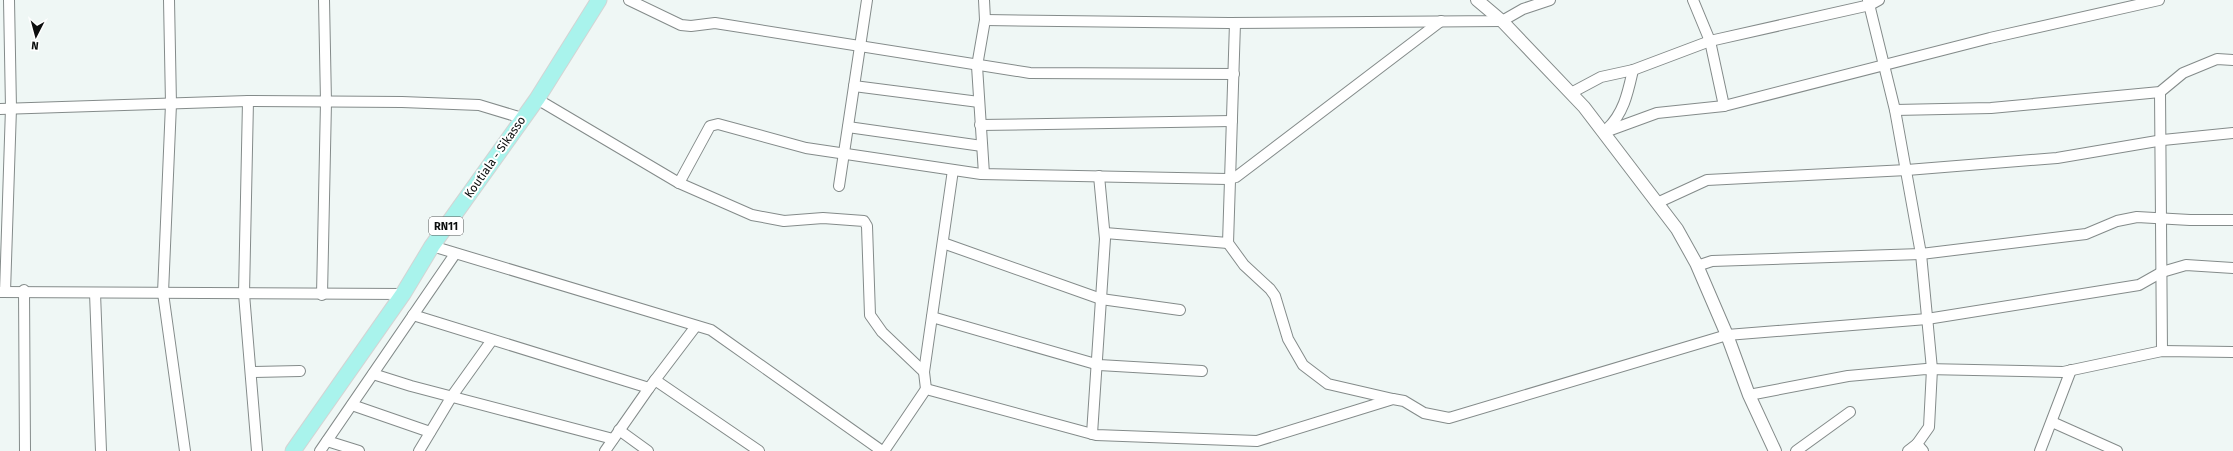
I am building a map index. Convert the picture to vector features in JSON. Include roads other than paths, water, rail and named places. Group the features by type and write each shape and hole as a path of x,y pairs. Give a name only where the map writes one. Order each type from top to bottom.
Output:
{"main road":[{"name":"Koutiala - Sikasso","path":"293,451 403,294 432,246 537,99 598,0"}],"street":[{"path":"9,0 11,108 3,292 24,290 95,293 322,295 403,294"},
{"path":"169,0 171,104 164,293 185,451"},
{"path":"322,295 326,102 324,0"},
{"path":"629,0 681,25 691,26 715,22 976,66 1030,73 1234,74"},
{"path":"839,186 867,0"},
{"path":"984,0 985,20 976,66 984,174"},
{"path":"1477,0 1502,21 1571,93 1605,132 1677,229 1697,266 1727,335 1749,395 1775,451"},
{"path":"985,20 1235,23 1502,21 1523,10 1550,0"},
{"path":"1693,0 1710,41 1724,106"},
{"path":"1571,93 1602,77 1633,70 1710,41 1879,0"},
{"path":"1605,132 1657,113 1724,106 1990,38 2159,0"},
{"path":"1869,3 1895,110 1922,254 1932,369 1929,427 1920,448 1908,451"},
{"path":"679,183 710,126 718,124 806,148 984,174 1236,177 1441,22"},
{"path":"1235,23 1228,243 1244,265 1270,289 1275,296 1288,338 1303,365 1333,386 1404,401 1424,413 1449,418 1727,335 1927,319 2139,286 2162,272 2186,265 2233,268"},
{"path":"1895,110 1991,108 2160,92 2183,73 2217,59 2233,60"},
{"path":"1605,132 1618,119 1630,87 1633,70"},
{"path":"854,86 979,102"},
{"path":"2160,92 2162,352"},
{"path":"537,99 679,183 752,215 784,221 822,218 864,221 867,226 870,315 882,332 924,372"},
{"path":"0,109 248,101 402,102 479,105 522,118"},
{"path":"248,101 244,294 257,451"},
{"path":"980,126 1232,121"},
{"path":"848,127 982,146"},
{"path":"1657,203 1707,180 1907,170 2057,158 2161,140 2233,133"},
{"path":"432,246 711,330 883,451 926,390 924,372 953,170"},
{"path":"1092,434 1105,233 1099,176"},
{"path":"1697,266 1712,261 1922,254 2086,234 2117,221 2137,217 2233,220"},
{"path":"1105,233 1228,243"},
{"path":"943,244 1101,299 1180,310"},
{"path":"320,451 455,254"},
{"path":"24,290 25,451"},
{"path":"95,293 101,451"},
{"path":"413,315 492,340 652,384 759,451"},
{"path":"932,317 1097,365 1202,371"},
{"path":"605,451 652,384 696,326"},
{"path":"419,451 452,396 492,340"},
{"path":"1749,395 1848,376 1932,369 2071,370 2162,352 2233,352"},
{"path":"2040,451 2071,370"},
{"path":"250,372 300,371"},
{"path":"373,374 452,396 616,435 648,451"},
{"path":"926,390 1092,434 1257,442 1393,399"},
{"path":"352,405 430,432"},
{"path":"1796,451 1850,412"},
{"path":"2052,422 2117,451"},
{"path":"327,441 359,451"}]}
